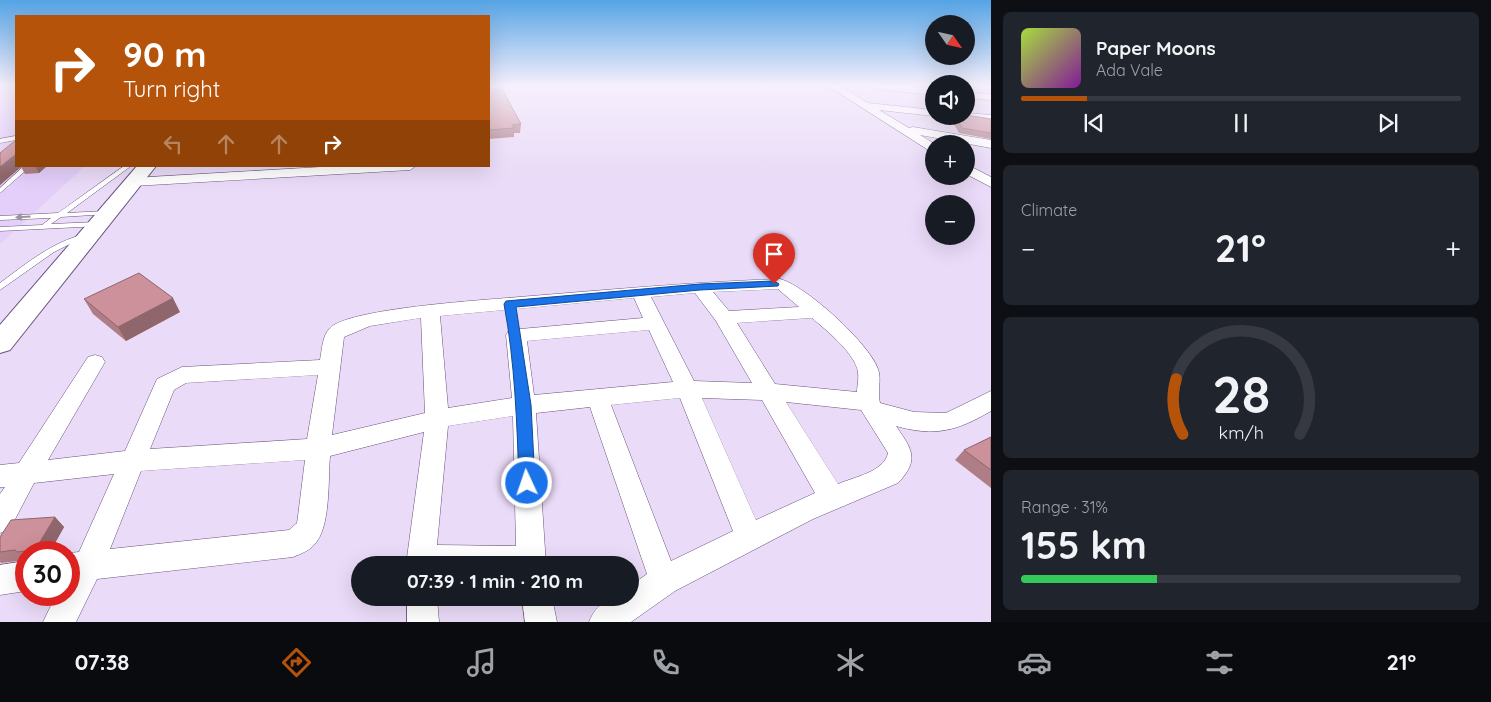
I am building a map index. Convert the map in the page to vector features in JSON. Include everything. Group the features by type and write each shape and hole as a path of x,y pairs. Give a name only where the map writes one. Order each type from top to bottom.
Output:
{"street":[{"path":"880,115 925,143"},
{"path":"975,117 991,118"},
{"path":"901,128 939,135"},
{"path":"975,141 991,144"},
{"path":"0,342 97,224 130,174 144,167"},
{"path":"130,174 374,167"},
{"path":"975,168 991,171"},
{"path":"975,173 991,183"},
{"path":"80,566 293,543 304,536 309,529 334,337 338,332 368,320 430,311 700,287 780,284 816,312 858,353 866,365 870,376 870,406 900,453 898,466 889,474 774,523 749,538 664,580 605,622"},
{"path":"700,287 724,318 832,498"},
{"path":"640,292 687,389 749,538"},
{"path":"510,304 516,335 524,405 531,556"},
{"path":"422,556 437,419 430,311"},
{"path":"724,318 816,312"},
{"path":"516,335 654,323"},
{"path":"0,520 26,473 95,362"},
{"path":"80,564 132,461 165,385 173,379 182,376 331,367"},
{"path":"0,476 132,461 318,449 437,419 524,405 687,389 770,392 870,406 914,422 933,423 955,419 991,400"},
{"path":"598,399 664,580"},
{"path":"0,580 15,578"},
{"path":"59,622 65,606"},
{"path":"422,606 423,622"},
{"path":"538,606 541,622"}],"lane":[{"path":"0,141 15,138"},
{"path":"0,191 27,167"},
{"path":"43,227 57,215 130,174"},
{"path":"0,218 57,215 97,224"},
{"path":"0,229 97,224"},
{"path":"0,286 28,266 97,224"}],"shaded area":[{"path":"0,115 15,115 15,167 84,167 0,244"}],"building":[{"path":"490,115 516,115 521,124 512,125 514,128 490,130"},
{"path":"975,116 991,119 991,133 962,128 960,125 975,125"},
{"path":"15,141 15,155 0,167 0,153"},
{"path":"139,273 173,298 118,327 84,299"},
{"path":"991,437 991,470 964,450"},
{"path":"55,517 40,541 15,541 15,550 0,552 0,537 11,520"}],"route":[{"path":"527,483 524,405 516,335 510,304 700,287 774,284"}]}
